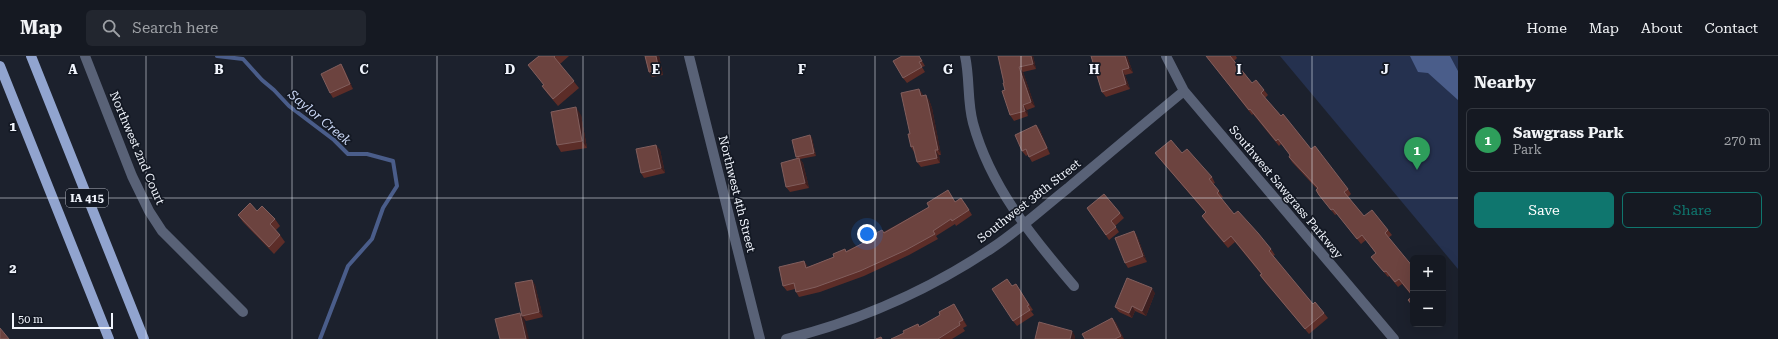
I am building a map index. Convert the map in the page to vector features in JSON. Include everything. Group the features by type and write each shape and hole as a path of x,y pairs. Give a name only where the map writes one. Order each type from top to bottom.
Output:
{"main road":[{"name":"IA 415","path":"30,56 144,339"},
{"name":"IA 415","path":"0,66 109,339"}],"street":[{"name":"Northwest 2nd Court","path":"85,56 132,176 149,211 162,230 243,312"},
{"name":"Northwest 4th Street","path":"689,56 760,339"},
{"path":"965,56 968,100 978,138 993,175 1007,200 1043,249 1074,286"},
{"name":"Southwest Sawgrass Parkway","path":"1166,56 1184,91 1394,339"},
{"name":"Southwest 38th Street","path":"786,339 836,325 877,310 918,291 992,248 1025,224 1184,91"}],"shaded area":[{"path":"1280,56 1458,56 1458,269"},
{"path":"1410,56 1450,56 1458,71 1458,100 1428,73 1418,72"}],"building":[{"path":"539,56 555,56 554,57 574,81 553,99 528,65"},
{"path":"645,56 656,56 659,70 649,72"},
{"path":"902,56 919,56 922,61 919,62 922,67 903,78 893,61"},
{"path":"998,56 1031,56 1033,64 1019,67 1031,102 1023,105 1025,111 1010,115 1002,91 1005,90"},
{"path":"1091,56 1125,56 1129,68 1122,70 1126,84 1102,92"},
{"path":"1206,56 1230,56 1252,83 1256,80 1264,90 1261,93 1281,116 1283,114 1311,149 1315,146 1348,189 1344,192 1364,216 1372,210 1388,230 1385,233 1410,263 1410,292 1399,279 1395,282 1386,271 1384,272 1371,257 1376,253 1362,235 1357,239 1333,209 1331,210 1319,195 1316,190 1318,188 1289,157 1290,155 1278,139 1276,141 1250,109 1249,110"},
{"path":"341,64 350,84 330,93 321,74"},
{"path":"919,89 921,96 926,95 938,150 935,150 937,158 917,162 913,146 911,147 908,134 910,134 901,93"},
{"path":"576,107 582,141 557,145 551,112"},
{"path":"1036,125 1047,148 1029,157 1026,149 1022,151 1015,135"},
{"path":"810,135 814,153 796,157 792,140"},
{"path":"1171,140 1182,153 1187,149 1212,177 1209,179 1219,191 1217,193 1234,214 1238,211 1258,233 1271,249 1269,251 1313,304 1315,302 1324,313 1305,329 1260,275 1262,274 1231,236 1224,242 1202,216 1206,212 1155,153"},
{"path":"656,145 661,168 641,173 636,149"},
{"path":"799,158 805,183 786,187 781,163"},
{"path":"948,190 955,202 961,198 969,210 952,221 951,219 933,231 935,234 906,250 860,271 816,287 796,292 794,283 783,286 779,267 804,261 806,268 834,257 833,254 845,249 846,252 871,239 870,236 882,230 884,233 929,207 927,203"},
{"path":"1104,194 1120,213 1111,221 1116,227 1106,235 1087,208"},
{"path":"250,203 257,211 262,206 275,219 270,224 280,235 269,247 238,215"},
{"path":"1134,231 1143,256 1125,263 1115,238"},
{"path":"1127,278 1152,288 1142,311 1132,306 1129,313 1115,307"},
{"path":"1007,279 1012,286 1016,284 1029,305 1027,306 1030,310 1013,321 992,289"},
{"path":"532,280 539,312 522,316 515,283"},
{"path":"954,304 963,320 959,322 960,325 938,339 891,339 918,324 919,327 940,315 939,312"},
{"path":"520,313 526,339 500,339 495,319"},
{"path":"1112,318 1121,336 1115,339 1085,339 1082,334"},
{"path":"1039,322 1072,331 1070,339 1035,339"},
{"path":"0,328 9,339 0,339"}],"waterway":[{"name":"Saylor Creek","path":"217,56 243,59 289,106 334,140 348,154 367,154 393,161 397,186 383,208 372,239 348,266 320,339"}],"place":[{"name":"Sawgrass Park","path":"1417,170"}]}
